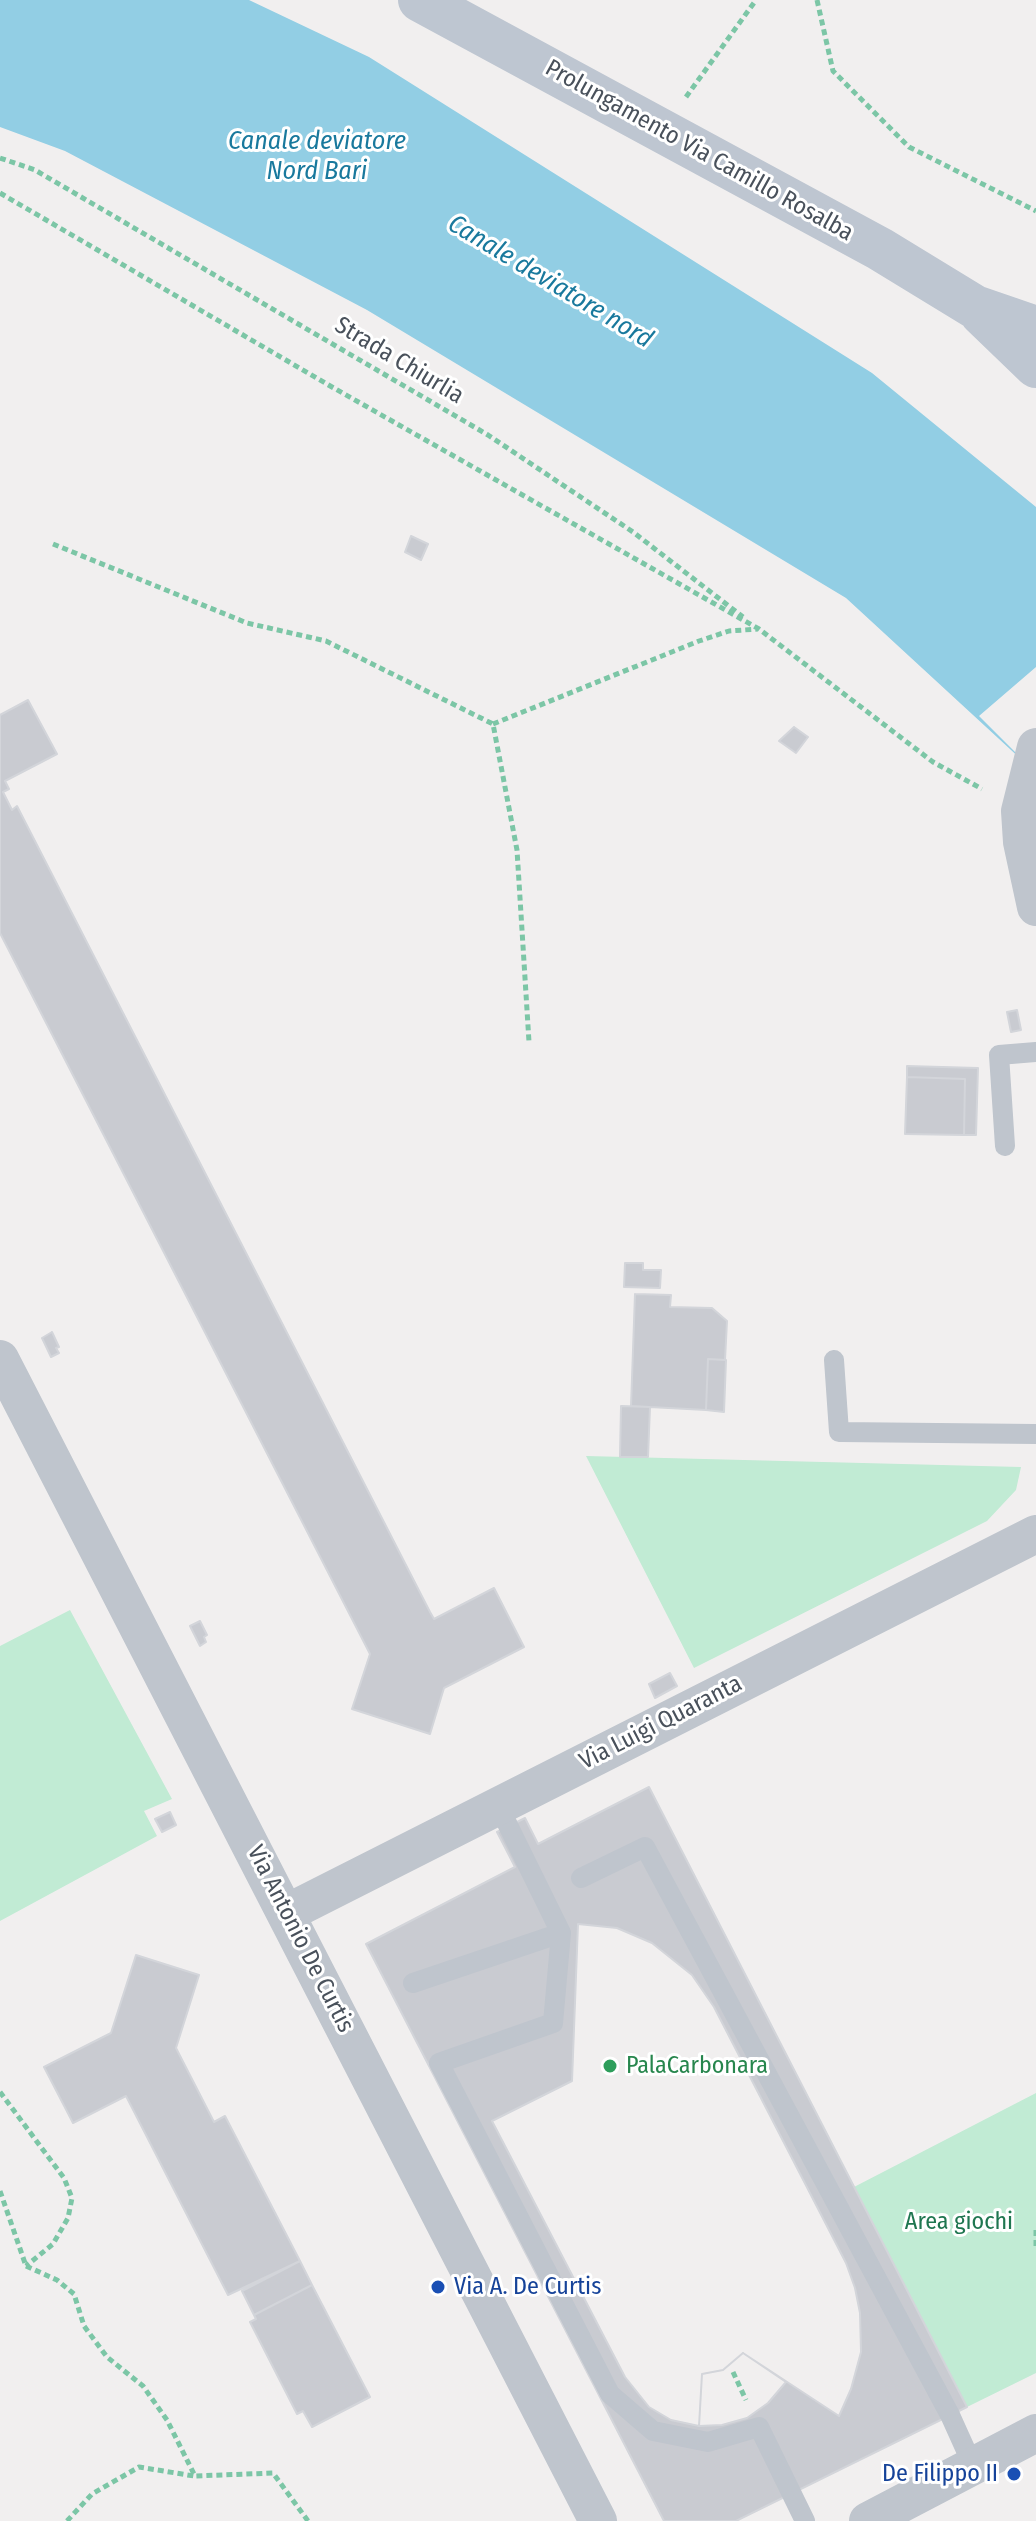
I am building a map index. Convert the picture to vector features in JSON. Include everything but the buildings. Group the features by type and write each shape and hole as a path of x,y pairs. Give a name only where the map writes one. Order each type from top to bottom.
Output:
{"street":[{"name":"Prolungamento Via Camillo Rosalba","path":"420,0 880,249 975,307 1036,328"},
{"name":"Prolungamento Via Camillo Rosalba","path":"975,307 1036,366"},
{"path":"1036,747 1020,811 1022,842 1036,907"},
{"name":"Via Antonio De Curtis","path":"0,1359 598,2521"},
{"name":"Via Luigi Quaranta","path":"287,1913 1036,1534"},
{"path":"868,2521 1036,2433"}],"lane":[{"path":"1005,1146 999,1055 1036,1052"},
{"path":"834,1360 839,1432 1036,1434"},
{"path":"498,1805 561,1933 553,2023 439,2063 610,2394 653,2431 708,2442 759,2427 805,2521"},
{"path":"581,1878 645,1847 943,2401 973,2466"},
{"path":"413,1983 561,1933"}],"path":[{"path":"662,131 756,0"},
{"path":"817,0 833,71 909,147 1036,211"},
{"name":"Strada Chiurlia","path":"0,158 35,170 488,435 633,532 933,762 1020,811"},
{"name":"Strada Chiurlia","path":"0,193 332,387 759,629"},
{"path":"53,544 247,623 326,641 493,724 699,641 729,631 759,629"},
{"path":"493,724 517,850 529,1042"},
{"path":"0,2092 64,2178 72,2198 68,2218 53,2244 26,2266"},
{"path":"0,2191 26,2266 57,2280 74,2294 84,2326 107,2357 143,2386 167,2420 195,2476"},
{"path":"1036,2230 1036,2250"},
{"path":"67,2521 92,2494 139,2467 195,2476 273,2473 308,2521"}],"green space":[{"path":"586,1456 1021,1467 1016,1490 987,1521 694,1668"},
{"path":"70,1610 172,1799 144,1811 157,1836 0,1921 0,1646"},
{"name":"Area giochi","path":"1036,2093 1036,2373 967,2407 854,2187"}],"water":[{"name":"Canale deviatore Nord Bari","path":"0,0 249,0 369,57 872,373 1036,507 1036,667 979,716 1036,773 846,598 367,310 65,151 0,127"}],"place":[{"name":"PalaCarbonara","path":"610,2066"},
{"name":"Via A. De Curtis","path":"438,2287"},
{"name":"De Filippo II","path":"1014,2474"}],"water label":[{"name":"Canale deviatore nord","path":"550,282"}]}
